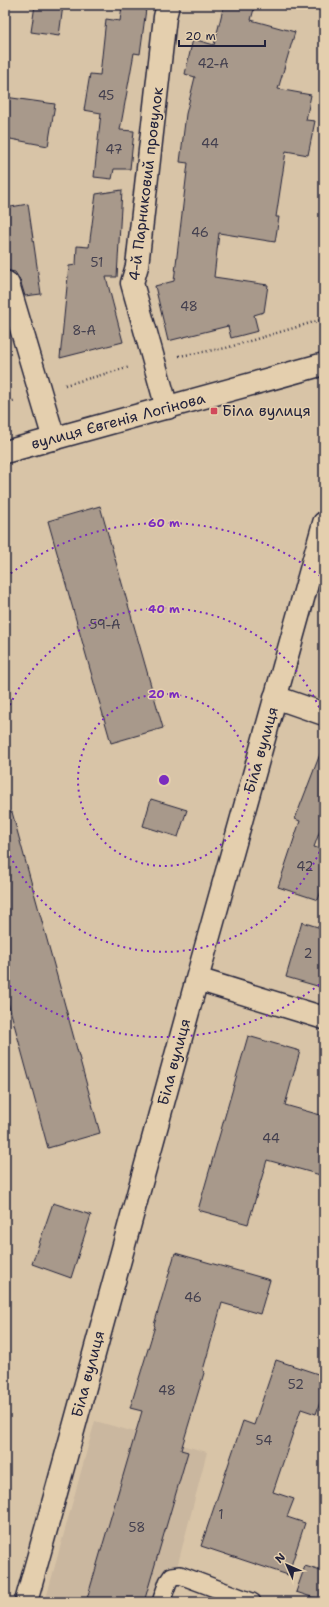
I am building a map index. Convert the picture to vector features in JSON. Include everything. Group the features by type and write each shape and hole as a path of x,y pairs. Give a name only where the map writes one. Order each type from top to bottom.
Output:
{"street":[{"name":"4-й Парниковий провулок","path":"167,408 132,283 137,266 165,17 168,5"},
{"path":"5,282 8,284 54,439"},
{"name":"вулиця Євгенія Логінова","path":"5,452 324,364"},
{"name":"Біла вулиця","path":"26,1602 324,522"},
{"path":"275,697 324,714"},
{"path":"197,979 324,1018"}],"lane":[{"path":"161,1602 168,1582 172,1576 180,1574 252,1602"}],"shaded area":[{"path":"95,1421 207,1452 168,1602 45,1602"}],"building":[{"path":"35,5 63,5 59,36 31,32"},
{"path":"224,5 255,5 251,20 295,32 278,89 311,95 306,120 315,121 308,155 286,151 276,217 279,217 275,242 219,233 214,277 268,285 264,312 254,315 258,331 231,338 228,326 168,341 155,286 174,281 188,163 180,162 186,114 195,77 185,74 193,39 214,45"},
{"path":"122,6 146,9 140,54 134,53 120,130 134,131 130,169 114,169 112,179 94,177 101,113 84,110 90,74 100,75 106,19 120,21"},
{"path":"5,97 55,104 48,146 5,138"},
{"path":"122,190 117,277 106,277 123,342 60,358 69,266 76,265 77,246 89,247 96,194"},
{"path":"28,204 41,294 25,296 20,280 15,272 5,270 5,208"},
{"path":"100,506 163,728 111,743 48,521"},
{"path":"322,749 324,749 324,830 321,828 314,847 324,850 324,882 318,900 278,887 300,821 295,819"},
{"path":"151,799 187,810 178,837 143,826"},
{"path":"12,812 100,1133 48,1148 5,991 5,813"},
{"path":"302,922 324,929 324,988 286,977"},
{"path":"248,1036 300,1051 285,1105 324,1116 324,1176 267,1160 248,1224 198,1210"},
{"path":"53,1203 91,1215 71,1278 32,1264"},
{"path":"175,1253 270,1280 260,1314 222,1303 203,1370 204,1373 181,1450 188,1452 144,1602 86,1602 142,1411 130,1408"},
{"path":"276,1360 324,1376 324,1391 316,1414 301,1409 273,1492 294,1499 287,1517 305,1523 288,1575 201,1546 243,1421 254,1425"},
{"path":"305,1566 324,1572 324,1601 296,1592"}],"place":[{"name":"Біла вулиця","path":"214,411"}]}
